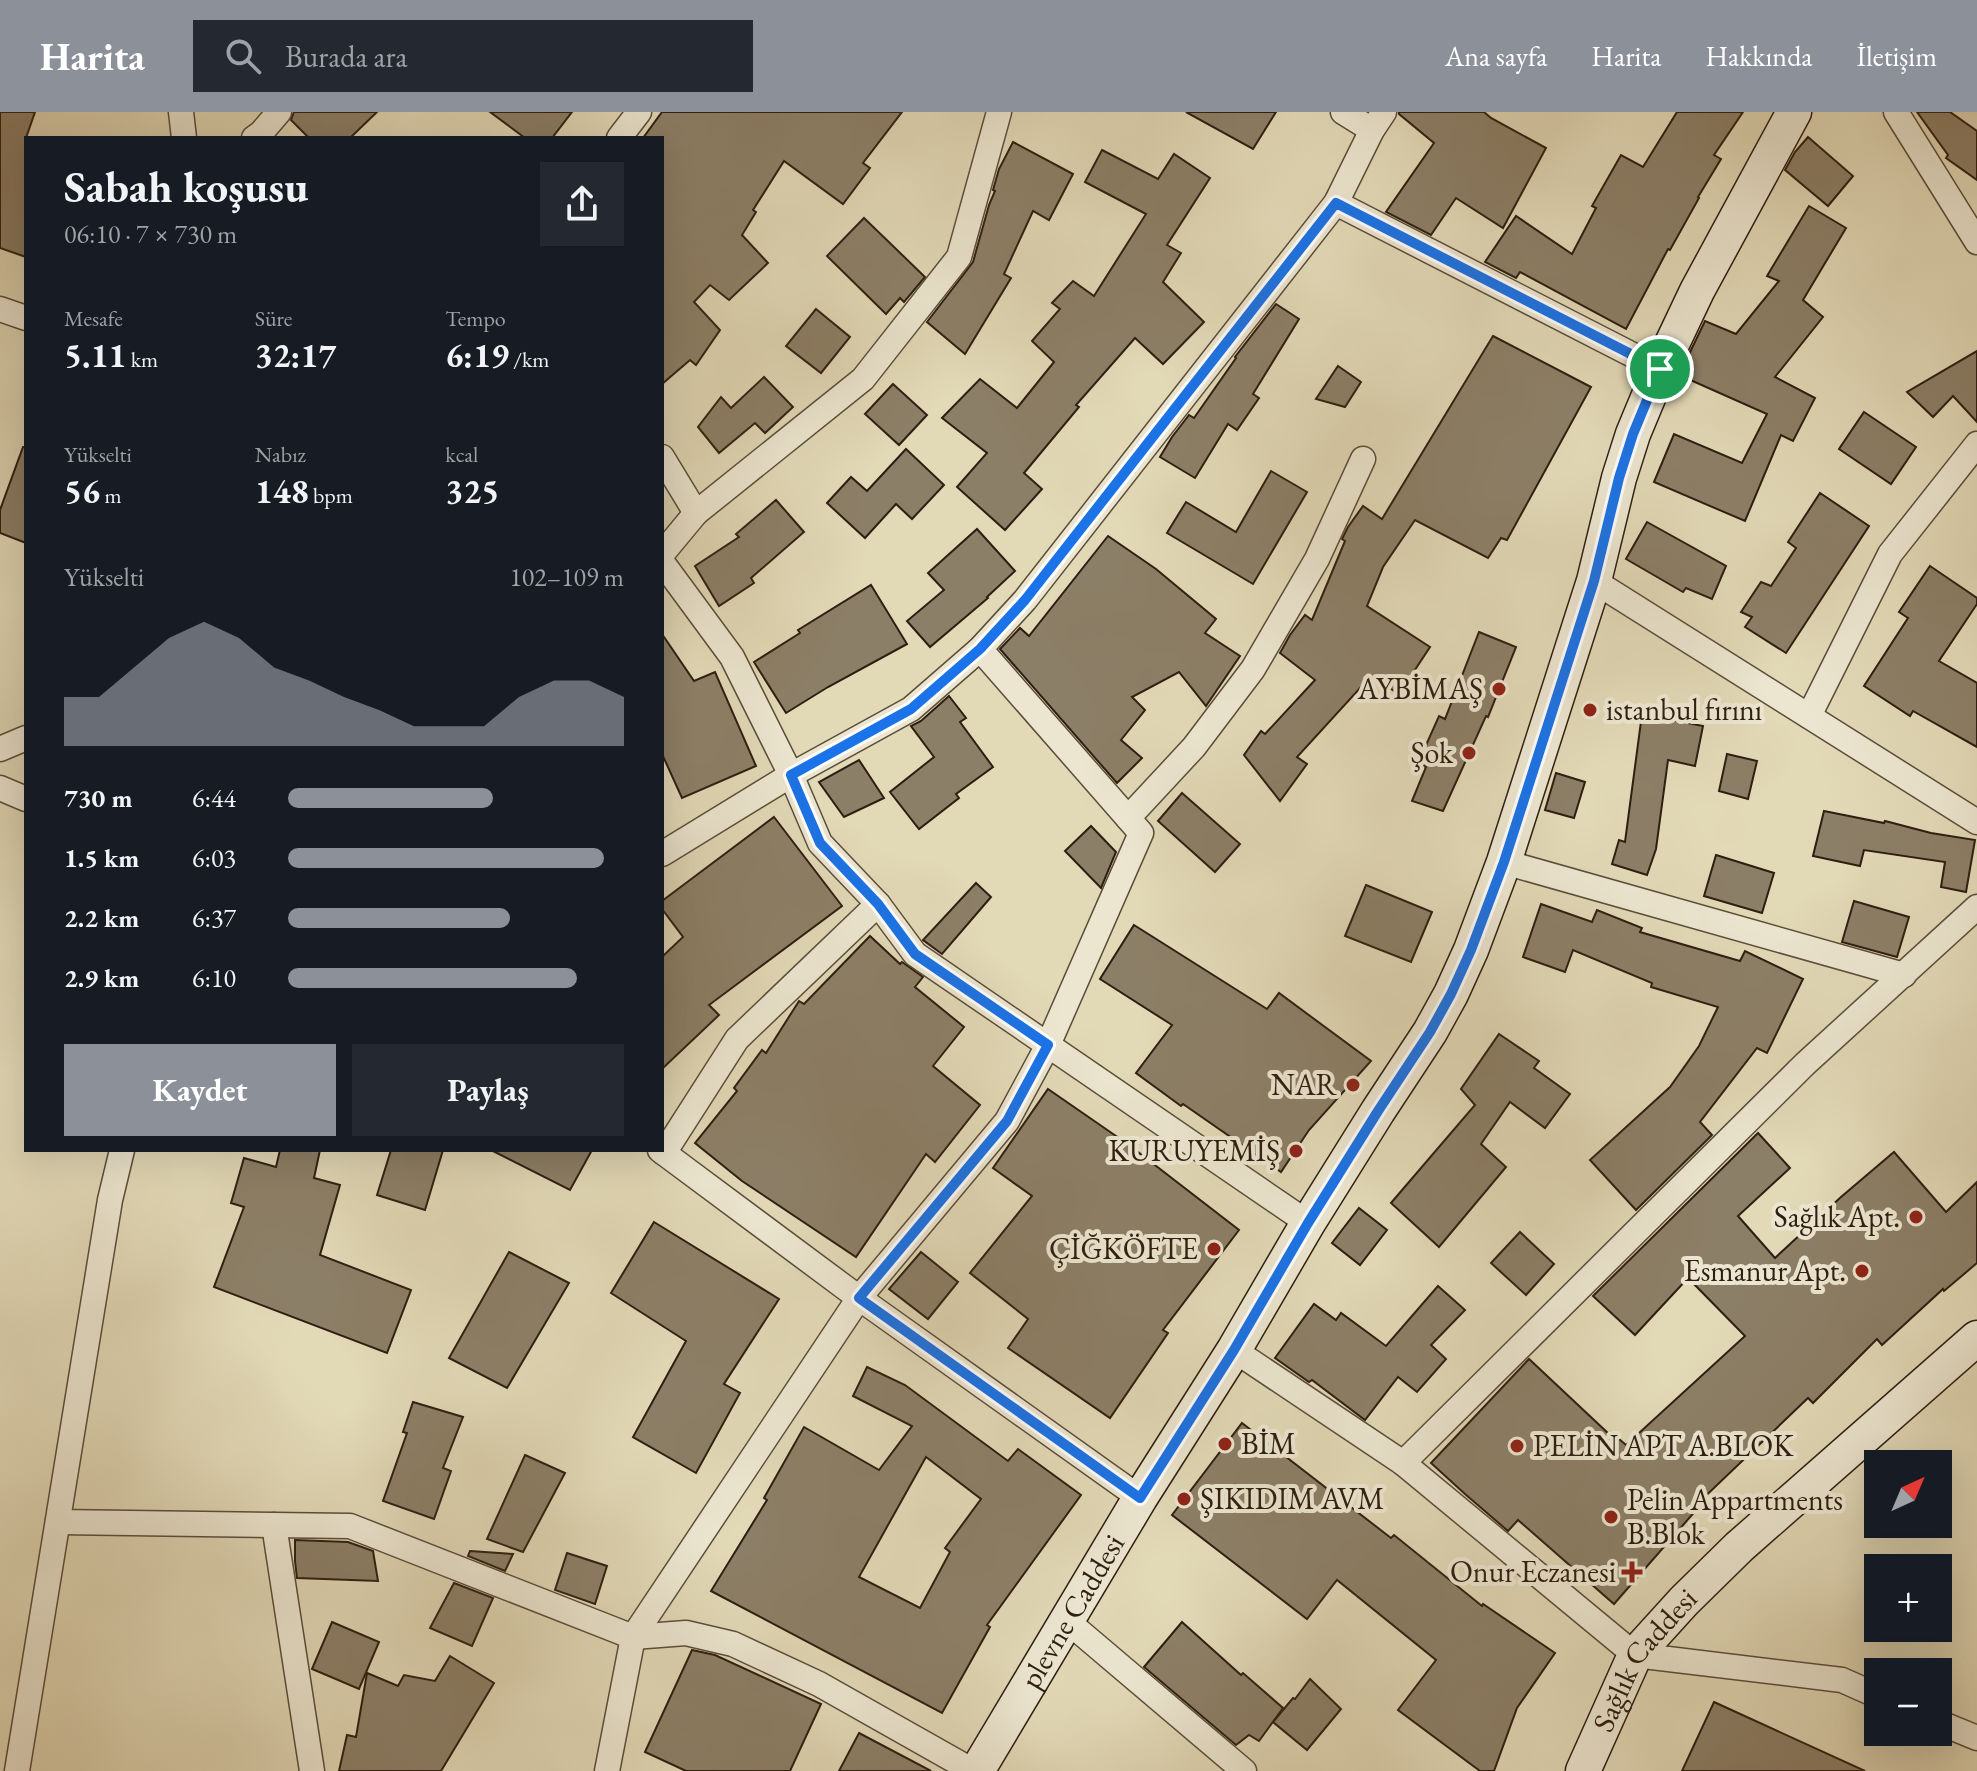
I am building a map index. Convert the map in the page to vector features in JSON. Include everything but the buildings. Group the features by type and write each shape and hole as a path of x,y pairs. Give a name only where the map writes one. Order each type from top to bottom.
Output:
{"street":[{"path":"181,112 184,136"},
{"path":"256,136 279,112"},
{"path":"621,136 639,112"},
{"path":"664,552 696,513 863,379 959,257 999,112"},
{"path":"664,853 791,775 911,709 980,649 1025,600 1336,203 1378,121 1343,112"},
{"name":"plevne Caddesi","path":"975,1771 1451,994 1504,862 1594,581 1633,434 1697,291 1794,112"},
{"path":"1896,112 1977,242"},
{"path":"1336,203 1660,369"},
{"path":"0,309 24,317"},
{"path":"1809,716 1890,554 1977,444"},
{"path":"1128,818 1194,747 1253,669 1317,559 1363,459"},
{"path":"664,460 696,513"},
{"path":"664,565 732,657 791,775 820,843 878,904 915,954 1308,1223"},
{"path":"1594,581 1977,822"},
{"path":"607,1771 633,1637 859,1298 1007,1121 1048,1045 1141,833 980,649"},
{"path":"0,749 24,739"},
{"path":"0,788 24,798"},
{"path":"1504,862 1904,975"},
{"path":"664,1148 737,1039 878,904"},
{"path":"1403,1463 1805,1064 1977,907"},
{"path":"12,1766 58,1522 110,1200 122,1152"},
{"path":"663,1152 859,1298 1140,1498"},
{"name":"Sağlık Caddesi","path":"1583,1771 1635,1655 1684,1601 1739,1547 1977,1338"},
{"path":"1234,1350 1403,1463 1635,1655 1842,1680 1864,1690"},
{"path":"58,1522 350,1526 633,1637 686,1633 733,1644 819,1684 975,1771"},
{"path":"274,1525 312,1771"},
{"path":"1066,1620 1244,1771"},
{"path":"1952,1728 1977,1738"}],"place":[{"name":"AYBİMAŞ","path":"1499,689"},
{"name":"istanbul fırını","path":"1590,710"},
{"name":"Şok","path":"1469,753"},
{"name":"NAR","path":"1353,1085"},
{"name":"KURUYEMİŞ","path":"1296,1151"},
{"name":"Sağlık Apt.","path":"1916,1217"},
{"name":"ÇİĞKÖFTE","path":"1214,1249"},
{"name":"Esmanur Apt.","path":"1862,1271"},
{"name":"BİM","path":"1225,1444"},
{"name":"PELİN APT A.BLOK","path":"1517,1446"},
{"name":"ŞIKIDIM AVM","path":"1184,1499"},
{"name":"Pelin Appartments B.Blok","path":"1611,1517"},
{"name":"Onur Eczanesi","path":"1632,1572"}],"route":[{"path":"1336,203 1660,369 1619,478 1594,581 1504,862 1451,994 1140,1498 859,1298 1007,1121 1048,1045 915,954 878,904 820,843 791,775 911,709 980,649 1025,600 1336,203"}]}
